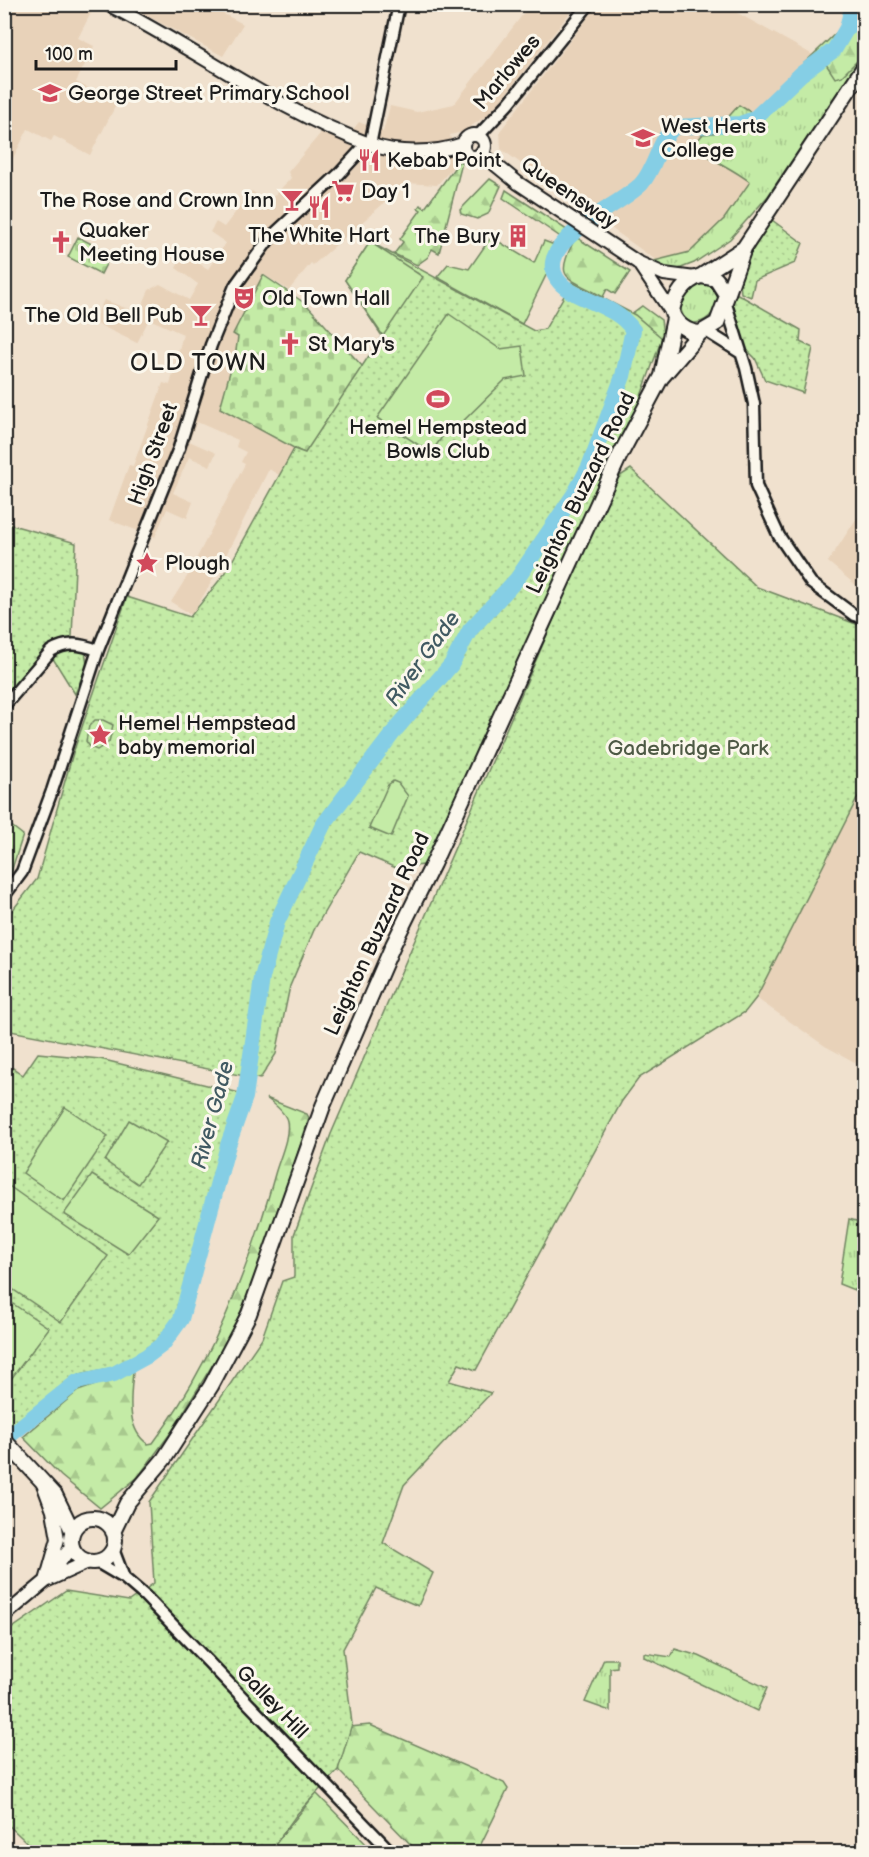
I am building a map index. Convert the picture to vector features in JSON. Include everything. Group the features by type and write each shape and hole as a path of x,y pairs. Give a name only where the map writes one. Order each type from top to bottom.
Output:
{"main road":[{"path":"107,4 283,103 370,145 421,152 463,144"},
{"path":"744,248 698,277 678,295 673,315 687,330 703,332 717,324 744,248 864,67"},
{"path":"478,136 484,145 482,153 474,157 469,156 463,150 463,144 468,137 478,136"},
{"name":"Queensway","path":"482,153 518,183 637,262 664,274 698,277"},
{"name":"Queensway","path":"637,262 673,315"},
{"path":"698,277 716,279 726,300"},
{"name":"Leighton Buzzard Road","path":"661,378 673,315"},
{"name":"Leighton Buzzard Road","path":"114,1532 127,1503 164,1459 211,1386 249,1314 273,1252 304,1155 350,1040 434,864 619,457 661,378 703,332"},
{"path":"4,1440 55,1495 75,1510 109,1524 114,1532 113,1549 105,1558 46,1581"},
{"path":"40,1478 53,1512 58,1539 46,1581"},
{"path":"4,1616 46,1581 71,1547 72,1530 55,1495"},
{"name":"Leighton Buzzard Road","path":"95,1518 127,1503"},
{"path":"72,1530 77,1524 95,1518"},
{"path":"71,1547 81,1559 93,1562"}],"street":[{"path":"370,145 399,4"},
{"name":"Marlowes","path":"478,136 509,103 589,4"},
{"name":"High Street","path":"4,896 26,862 98,650 179,448 211,345 235,286 269,239 339,174 362,148 370,145"},
{"path":"726,300 754,404 756,486 779,536 811,583 854,615 864,618"},
{"path":"703,332 741,353"},
{"path":"4,706 51,651 60,645 72,642 98,650"},
{"name":"Galley Hill","path":"113,1549 124,1578"},
{"name":"Galley Hill","path":"93,1562 124,1578 145,1596 391,1852"}],"shaded area":[{"name":"George Street Primary School","path":"4,5 84,5 93,9 78,38 94,46 76,82 117,103 90,155 54,136 51,141 28,129 12,160 5,157"},
{"path":"127,5 222,5 218,11 243,24 223,56"},
{"path":"530,5 576,5 491,113 462,132 450,135 455,156 454,166 437,185 407,183 313,265 311,263 289,290 264,275 233,334 238,337 235,356 242,359 240,363 234,361 220,408 294,448 279,475 269,469 219,569 192,615 171,602 188,575 245,464 241,462 246,452 236,447 238,440 197,422 189,441 216,453 210,466 189,457 173,493 193,502 187,518 167,509 155,537 109,520 129,465 133,466 163,383 170,385 183,334 149,319 137,343 93,322 104,300 139,313 149,290 160,284 189,300 198,284 176,268 184,254 208,269 226,243 210,232 216,222 224,227 252,191 267,203 291,178 288,172 325,128 344,141 359,122 383,132 390,106 417,112 454,104"},
{"name":"West Herts College","path":"598,5 723,5 835,67 725,222 691,256 657,261 501,149 500,131"},
{"path":"864,507 864,592 828,562"},
{"path":"864,785 864,1067 825,1046 756,998"}],"green space":[{"path":"853,5 864,5 864,53 768,196 730,239 694,263 676,270 656,266 654,261 690,252 724,219 750,182 693,146 703,134 714,133 739,105 752,113 839,30"},
{"path":"854,5 864,5 864,54 842,76 835,78 822,58 841,31"},
{"path":"460,160 462,163 439,253 432,249 428,257 417,265 394,254 403,242 400,239 421,210 418,208 420,205 425,208"},
{"path":"490,179 501,186 488,214 477,219 461,214 460,210"},
{"path":"506,190 570,232 565,240 503,198"},
{"path":"772,220 803,243 795,263 755,280 751,297 741,293 742,272 749,254"},
{"path":"78,237 111,254 101,274 68,257"},
{"path":"491,237 534,263 544,241 560,247 522,324 437,277 448,264 469,269"},
{"path":"576,237 630,272 615,294 607,289 603,297 567,276 565,263"},
{"path":"370,242 534,331 545,329 572,282 635,315 662,338 619,457 433,864 396,868 359,852 314,930 290,986 276,1054 260,1079 5,1030 4,921 37,879 73,753 127,597 190,617 226,572 294,449 305,453 382,336 345,280"},
{"path":"370,242 423,277 383,336 345,280"},
{"path":"263,275 306,304 363,367 305,454 220,408 233,361 240,363 242,359 235,357 238,337 233,334"},
{"path":"701,283 714,288 719,301 709,316 702,321 692,323 684,318 679,305 692,286"},
{"path":"734,292 801,330 800,342 813,348 803,393 765,380 755,358 745,348 731,299"},
{"path":"642,306 661,320 663,335 657,357 643,350 631,314"},
{"name":"Hemel Hempstead Bowls Club","path":"449,314 500,349 522,346 526,376 505,380 450,434 446,431 431,453 377,418"},
{"name":"Gadebridge Park","path":"631,469 757,587 864,627 864,785 756,998 745,1012 639,1078 622,1101 476,1370 459,1364 449,1381 491,1393 404,1485 383,1543 433,1573 418,1606 376,1588 343,1649 352,1724 338,1770 297,1814 270,1852 37,1852 5,1822 4,1634 66,1591 129,1601 154,1583 149,1502 262,1338 282,1281 294,1277 294,1235 331,1134 614,480"},
{"path":"5,523 76,543 72,637 51,651 5,706"},
{"path":"67,647 85,651 87,665 75,694 52,657"},
{"path":"95,720 103,720 113,725 109,742 97,750 90,747 86,741 89,726"},
{"path":"393,781 398,783 408,796 391,837 369,828 388,785"},
{"path":"5,821 23,835 11,872 5,881"},
{"path":"38,1053 100,1059 244,1094 232,1123 187,1293 174,1325 145,1352 116,1367 80,1374 69,1380 13,1431 17,1435 4,1423 4,1080 13,1068 23,1075"},
{"path":"266,1098 307,1114 309,1118 266,1254 229,1338 172,1431 138,1477 100,1508 61,1476 23,1437 78,1391 133,1372 131,1411 133,1421 141,1438 148,1444 153,1443 174,1413 211,1348 241,1280 265,1210 288,1127 284,1114"},
{"path":"65,1107 108,1136 64,1201 23,1173"},
{"path":"129,1120 167,1142 138,1184 105,1161"},
{"path":"92,1175 158,1216 128,1254 64,1214"},
{"path":"6,1184 108,1256 61,1322 5,1284"},
{"path":"849,1219 864,1223 864,1294 839,1284"},
{"path":"4,1298 49,1328 8,1383 4,1381"},
{"path":"675,1649 699,1656 767,1688 757,1711 644,1657 644,1653 671,1657"},
{"path":"604,1659 617,1659 617,1667 610,1668 610,1711 585,1702"},
{"path":"370,1725 504,1783 508,1789 477,1852 418,1852 339,1771 337,1762 350,1727"},
{"path":"316,1793 374,1852 269,1852"}],"waterway":[{"name":"River Gade","path":"4,1440 77,1382 114,1374 147,1356 163,1344 181,1319 228,1145 245,1097 262,978 277,922 323,825 396,729 451,665 470,630 517,579 575,493 589,467 623,376 633,330 615,313 573,292 557,279 553,265 557,251 584,224 642,183 651,170 664,140 674,127 740,124 754,119 801,74 834,50 847,28 853,4"}],"place":[{"name":"George Street Primary School","path":"50,93"},
{"name":"West Herts College","path":"643,138"},
{"name":"Kebab Point","path":"369,160"},
{"name":"Day 1","path":"343,191"},
{"name":"The Rose and Crown Inn","path":"292,200"},
{"name":"The White Hart","path":"319,207"},
{"name":"The Bury","path":"518,236"},
{"name":"Quaker Meeting House","path":"61,242"},
{"name":"Old Town Hall","path":"244,298"},
{"name":"The Old Bell Pub","path":"201,315"},
{"name":"St Mary's","path":"290,344"},
{"name":"Hemel Hempstead Bowls Club","path":"438,399"},
{"name":"Plough","path":"147,563"},
{"name":"Hemel Hempstead baby memorial","path":"100,735"}],"district":[{"name":"OLD TOWN","path":"199,362"}]}
